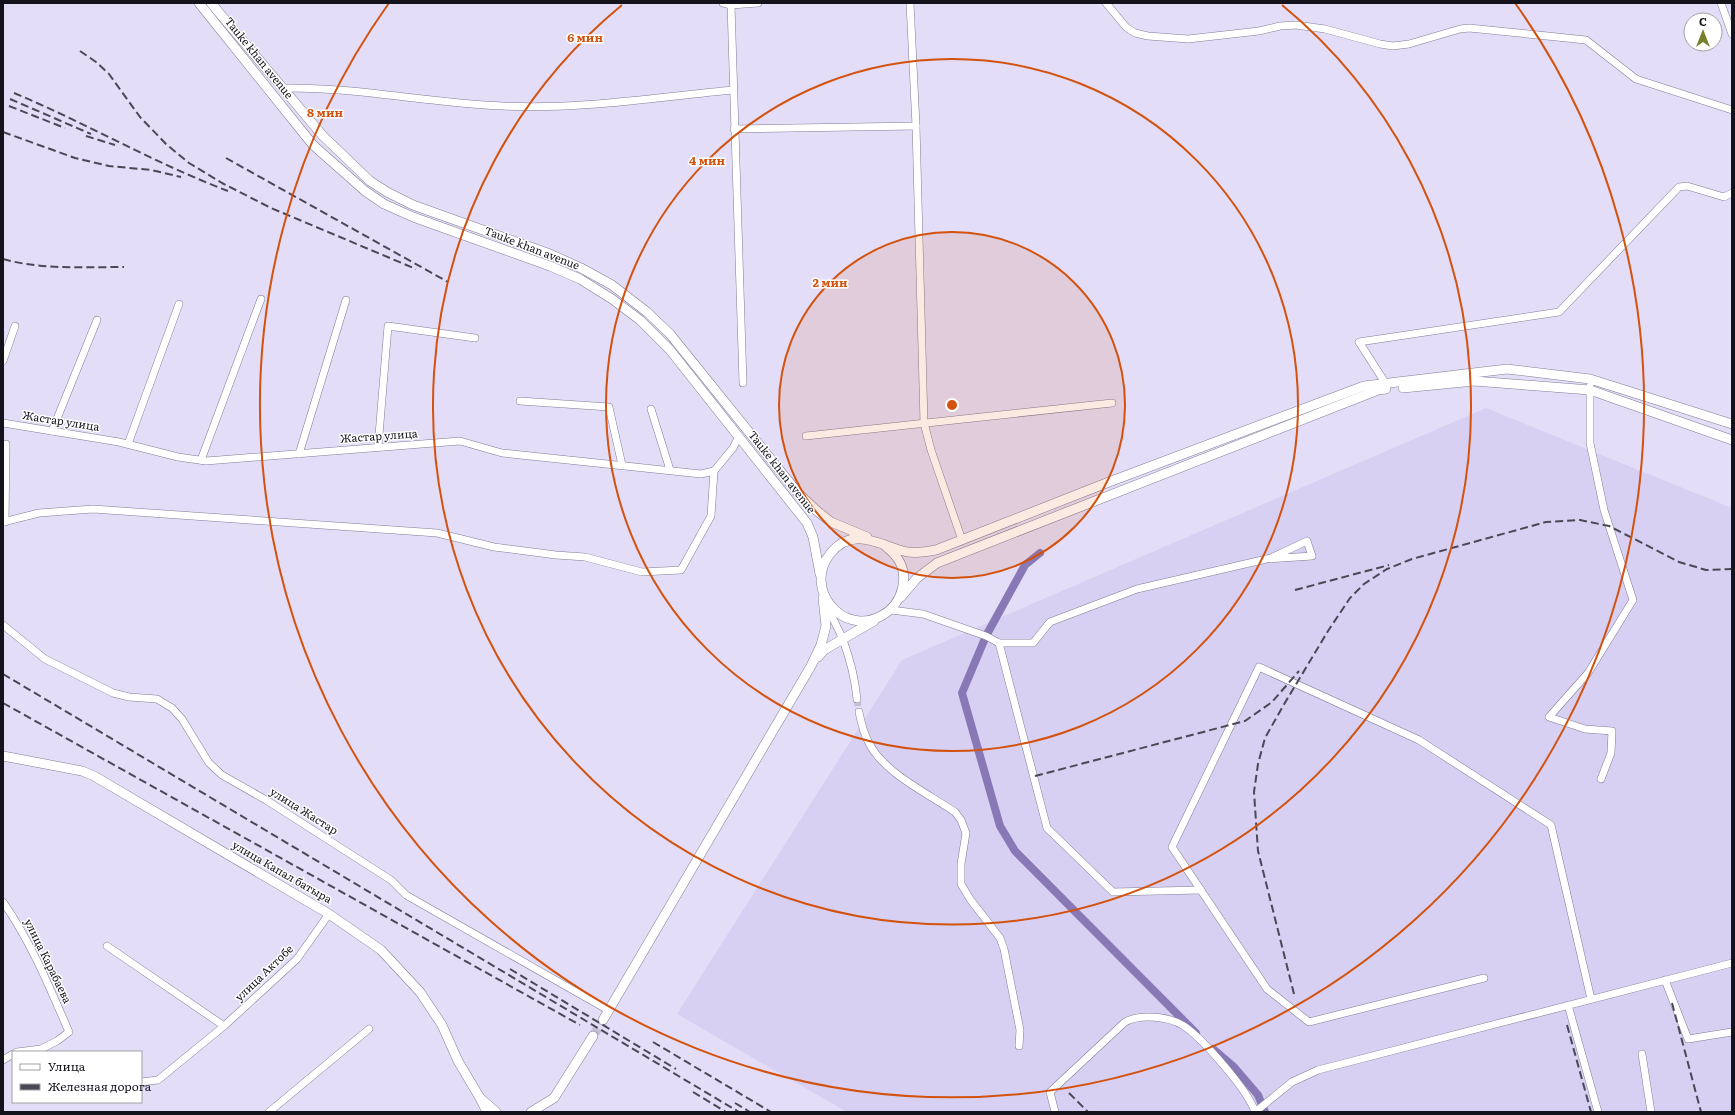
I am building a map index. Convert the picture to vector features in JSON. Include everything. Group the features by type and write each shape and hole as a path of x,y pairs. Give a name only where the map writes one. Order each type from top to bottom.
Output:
{"main road":[{"name":"Tauke khan avenue","path":"199,3 283,88 323,136 370,181 387,192 413,205 550,254 612,284 647,312 670,334 798,493 831,522 874,540"},
{"name":"Tauke khan avenue","path":"212,3 237,41 314,145 365,192 384,204 412,217 550,266 580,280 612,299 640,320 670,350 807,523 813,537 821,582"},
{"path":"314,145 323,136"},
{"path":"880,617 867,621 853,620 840,614 829,605 821,582 823,566 831,553 843,543 858,539 874,540 904,551 921,552 936,550 1116,479 1364,386 1507,369 1590,379 1732,424"},
{"path":"811,666 824,650 891,610 917,578 937,563 1378,390 1474,381 1590,390 1732,440"},
{"path":"789,501 798,493"},
{"path":"883,544 895,554 902,569 903,586 898,601"},
{"path":"603,1020 811,666 821,644 826,626 825,596"},
{"name":"улица Капал батыра","path":"3,756 82,771 94,776 329,914 381,950 420,992 442,1025 458,1061 480,1098 492,1111"},
{"path":"543,1112 554,1098 593,1036"},
{"path":"531,1112 554,1098"},
{"path":"549,1112 554,1098"},
{"path":"492,1111 503,1112"}],"street":[{"path":"743,383 733,90 727,4 758,3"},
{"path":"910,3 916,126 924,423 931,450 962,540"},
{"path":"1106,3 1126,27 1135,33 1148,36 1188,39 1296,25 1325,29 1380,44 1393,46 1409,44 1460,29 1469,28 1586,40 1636,79 1732,110"},
{"path":"1721,3 1732,34"},
{"path":"283,88 314,87 502,106 553,107 733,90"},
{"path":"734,129 916,126"},
{"path":"1386,384 1359,342 1559,312 1679,187 1687,186 1724,197 1732,193"},
{"path":"201,460 261,299"},
{"path":"299,454 346,300"},
{"path":"128,444 179,304"},
{"path":"52,431 97,320"},
{"path":"3,361 15,326"},
{"path":"378,447 388,326 475,338"},
{"path":"1590,379 1590,443 1604,510 1633,600 1588,673 1549,717 1585,729 1612,731 1611,753 1601,779"},
{"path":"520,401 609,407 622,465"},
{"path":"806,436 1112,403"},
{"path":"651,409 670,470"},
{"name":"Жастар улица","path":"3,423 128,444 178,457 201,460 460,441 502,453 701,474 714,471"},
{"path":"6,444 4,522 39,513 93,508 437,533 494,547 585,557 642,572 681,570 711,516 714,471 733,448 739,436"},
{"path":"891,610 924,614 986,636 999,643 1033,643 1050,622 1136,589 1265,559 1312,556 1307,541 1265,559"},
{"path":"825,596 830,614 843,640 855,678 857,699"},
{"name":"улица Жастар","path":"3,625 45,659 113,693 129,697 157,699 172,708 182,719 209,763 222,775 266,800 391,880 406,895 608,1010"},
{"path":"999,643 1047,828 1113,892 1202,890"},
{"path":"1484,978 1309,1022 1268,989 1172,846 1259,667 1419,740 1551,825 1591,999"},
{"path":"859,712 868,742 876,754 893,771 955,812 961,820 966,833 961,864 961,884 970,899 1000,938 1004,949 1020,1030 1019,1046"},
{"name":"улица Карабаева","path":"3,902 20,926 44,973 69,1032 44,1050"},
{"name":"улица Актобе","path":"142,1082 158,1080 224,1026 296,959 329,914"},
{"path":"107,946 224,1026"},
{"path":"1055,1112 1050,1092 1125,1022 1139,1017 1160,1019 1183,1026 1221,1062 1252,1102 1255,1112 1292,1082 1318,1070 1732,963"},
{"path":"1664,980 1688,1039 1732,1032"},
{"path":"1568,1005 1598,1112"},
{"path":"269,1112 370,1029"},
{"path":"18,1051 44,1050"},
{"path":"1642,1054 1651,1112"},
{"path":"3,1060 12,1055"}],"shaded area":[{"path":"1486,408 1732,508 1732,1112 847,1112 677,1014 902,660"}],"waterway":[{"path":"1040,553 1025,565 986,636 962,693 1000,826 1015,851 1196,1033"},
{"path":"1213,1049 1234,1067 1258,1095 1265,1112"}],"tunnel":[{"path":"857,699 859,712"},
{"path":"593,1036 603,1020"}],"railway":[{"path":"80,51 96,62 109,74 140,117 166,144 189,163 222,183 271,208 416,269"},
{"path":"14,93 173,168 228,191"},
{"path":"10,99 91,134"},
{"path":"9,106 65,128"},
{"path":"3,132 75,158 109,166 151,170 181,177"},
{"path":"86,136 115,145"},
{"path":"226,158 448,282"},
{"path":"3,259 18,263 48,266 124,267"},
{"path":"1294,994 1258,851 1254,792 1258,764 1265,738 1283,706 1328,631 1350,598 1364,584 1387,569 1412,559 1546,522 1580,520 1609,526 1679,562 1706,570 1732,569"},
{"path":"1295,590 1389,565"},
{"path":"1035,776 1245,721 1272,702 1299,671"},
{"path":"3,674 739,1112"},
{"path":"3,703 580,1025"},
{"path":"510,969 676,1069"},
{"path":"1672,1003 1701,1112"},
{"path":"1567,1025 1591,1112"},
{"path":"653,1042 771,1112"},
{"path":"693,1092 726,1112"},
{"path":"1069,1093 1088,1112"},
{"path":"735,1103 750,1112"}]}
